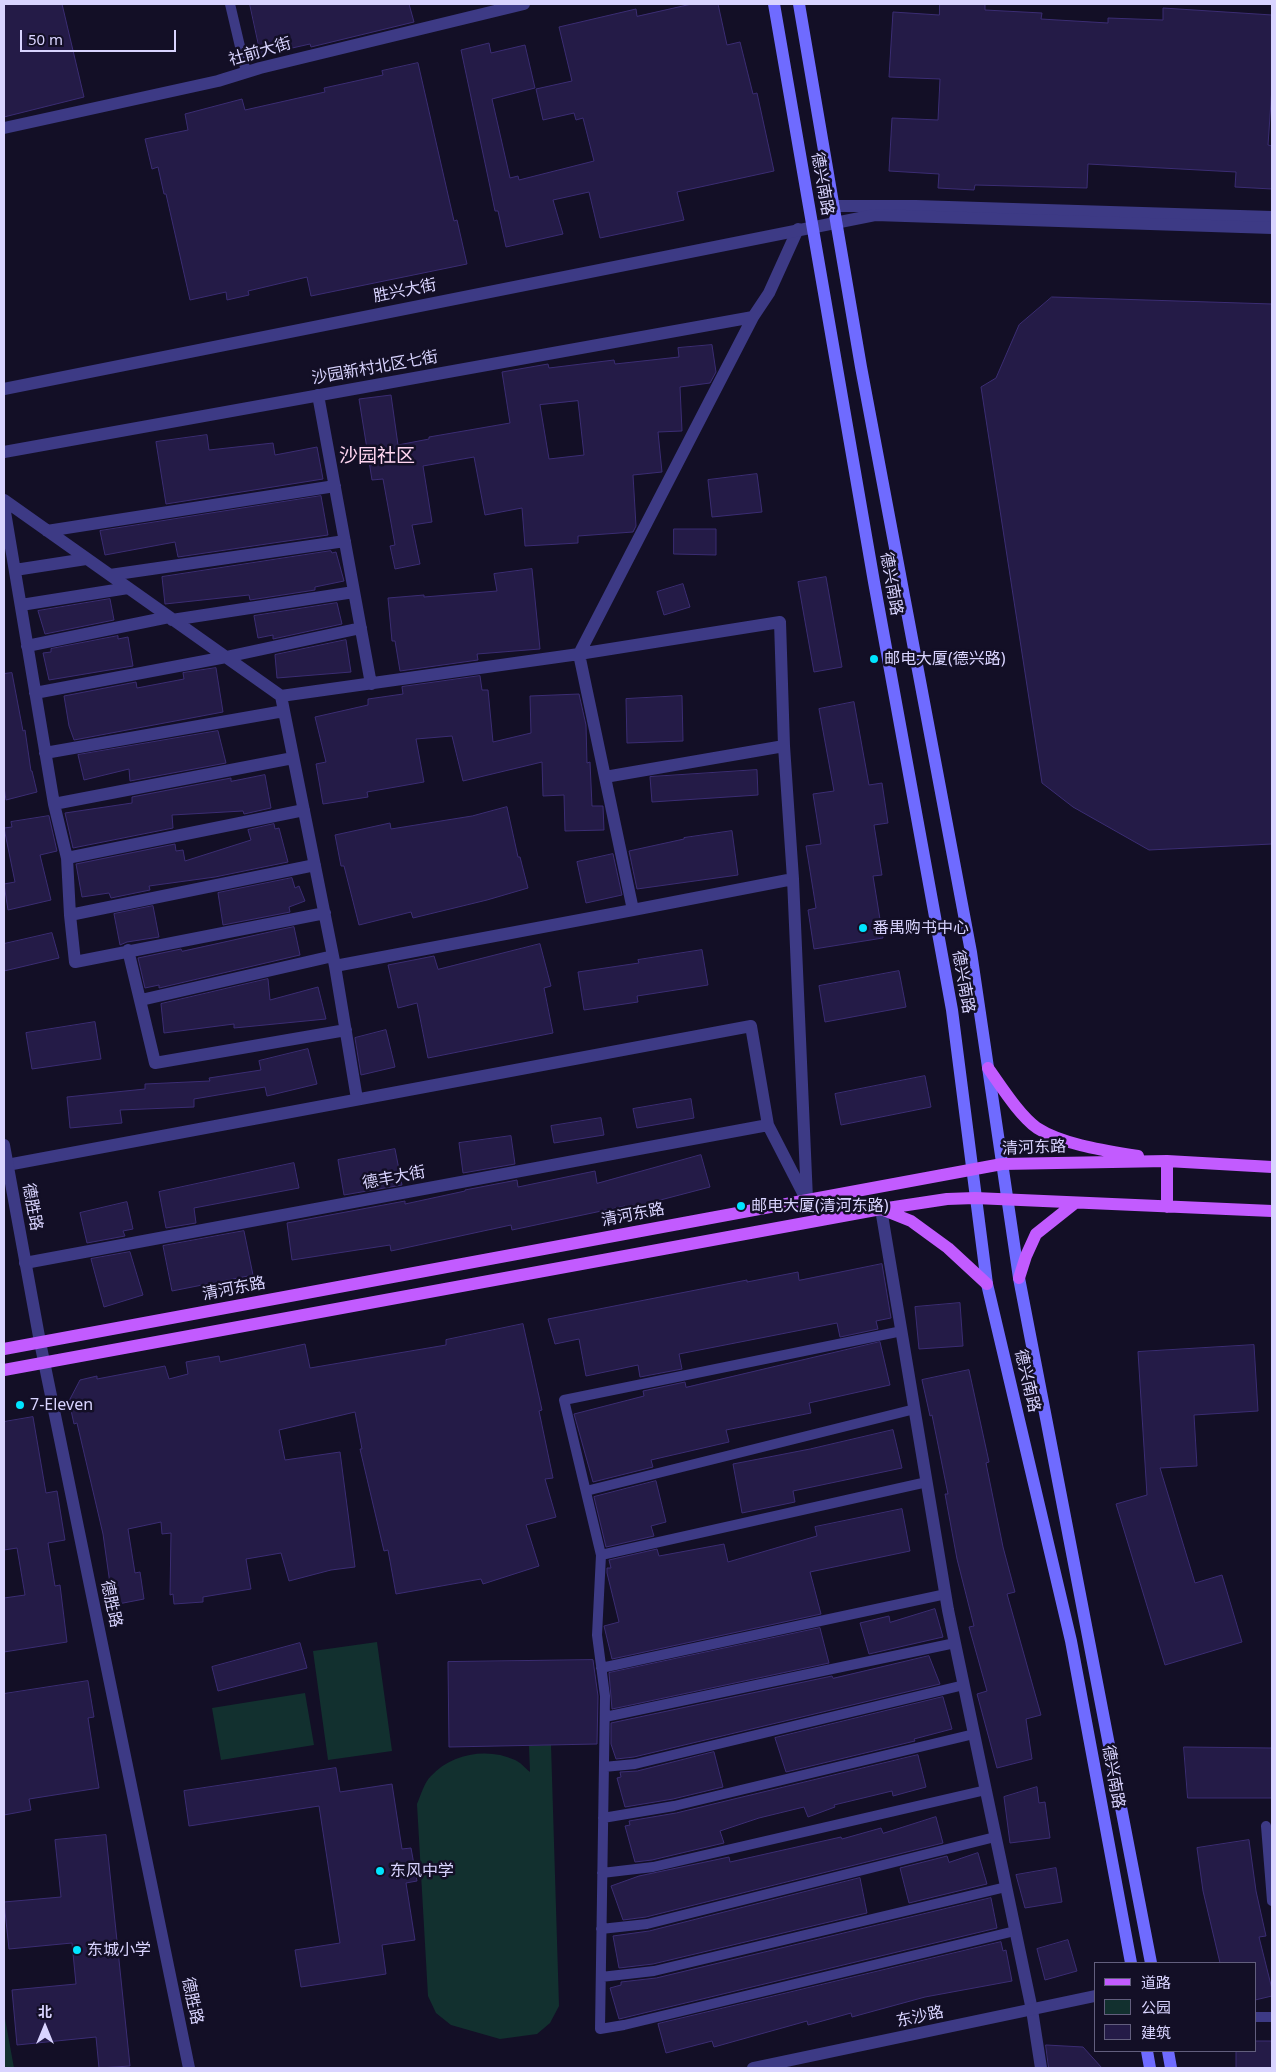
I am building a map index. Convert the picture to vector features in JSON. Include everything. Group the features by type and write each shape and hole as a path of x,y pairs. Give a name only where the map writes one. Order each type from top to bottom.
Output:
{"main road":[{"name":"德兴南路","path":"774,4 874,582 952,1010 975,1198 988,1284 1071,1641 1131,1962"},
{"name":"德兴南路","path":"799,4 833,206 900,578 971,952 1019,1278 1151,1962"},
{"path":"988,1068 1013,1103 1037,1127 1064,1139 1100,1150 1167,1161 1167,1207"},
{"name":"清河东路","path":"4,1349 1002,1164 1167,1161 1272,1167"},
{"path":"4,1370 881,1209 947,1199 975,1198 1075,1204 1272,1210"},
{"path":"1019,1278 1036,1234 1075,1204"},
{"path":"881,1209 911,1221 948,1248 988,1284"},
{"path":"1147,2052 1150,2068"},
{"path":"1168,2052 1171,2068"}],"street":[{"name":"社前大街","path":"4,128 218,82 246,72 524,4"},
{"path":"833,206 916,206 1272,217"},
{"name":"胜兴大街","path":"4,388 875,215 1272,228"},
{"path":"633,910 579,654 753,316 769,293 798,229"},
{"name":"沙园新村北区七街","path":"4,452 753,316"},
{"path":"318,395 370,684"},
{"path":"47,531 334,486"},
{"path":"4,500 281,696 579,654 780,622 784,746 793,879 807,1199"},
{"path":"4,506 54,804 67,858 75,962 128,950 325,913"},
{"path":"110,575 345,541"},
{"path":"15,570 86,559"},
{"path":"21,605 128,588"},
{"path":"27,646 171,618 354,592"},
{"path":"35,693 226,657 361,628"},
{"path":"281,696 325,913 357,1099"},
{"path":"45,753 284,711"},
{"path":"605,777 784,746"},
{"path":"54,804 293,758"},
{"path":"67,858 304,810"},
{"path":"70,914 315,865"},
{"path":"141,1000 334,961 633,910 793,879"},
{"path":"128,950 155,1063 346,1030"},
{"path":"7,1165 751,1026 768,1125 807,1199"},
{"name":"德丰大街","path":"26,1263 768,1125"},
{"name":"德胜路","path":"4,1145 44,1362 189,2068"},
{"path":"881,1209 955,1643 1032,2010 1040,2068"},
{"name":"东沙路","path":"756,2068 1094,1996"}],"lane":[{"path":"230,4 246,72"},
{"path":"902,1331 564,1400 600,1555 597,1635 605,1696 600,2029 624,2026 1015,1931"},
{"path":"586,1491 915,1409"},
{"path":"600,1555 927,1482"},
{"path":"602,1668 946,1594"},
{"path":"605,1717 955,1643"},
{"path":"604,1767 635,1764 964,1685"},
{"path":"603,1818 674,1806 974,1734"},
{"path":"602,1873 653,1868 986,1790"},
{"path":"1266,1826 1272,1901"},
{"path":"601,1929 646,1924 996,1837"},
{"path":"600,1977 654,1971 1006,1887"},
{"path":"1256,2017 1272,2017"}],"green space":[{"path":"377,1642 392,1751 328,1760 313,1651"},
{"path":"305,1693 314,1745 221,1760 212,1708"},
{"path":"551,1745 559,2006 550,2023 537,2034 500,2039 451,2025 436,2013 428,1996 417,1804 429,1779 439,1768 449,1762 470,1755 493,1754 515,1760 530,1772 529,1746"},
{"path":"4,2013 14,2068 4,2068"}],"building":[{"path":"4,4 62,4 84,97 4,117"},
{"path":"250,4 409,4 414,22 311,47 310,44 261,55"},
{"path":"692,4 718,4 727,45 740,42 753,94 757,93 774,171 677,192 684,220 600,238 589,192 553,200 563,234 506,247 498,211 495,211 461,50 489,43 491,53 525,45 535,88 492,99 510,178 518,176 519,180 594,161 583,118 576,120 574,113 543,120 536,89 572,81 559,27 636,9 637,16"},
{"path":"940,4 985,4 985,10 1042,13 1041,19 1108,23 1108,18 1163,20 1163,8 1272,15 1272,87 1268,145 1272,146 1272,189 1235,187 1236,172 1088,164 1087,188 975,185 974,190 938,188 939,174 889,171 892,118 938,120 940,79 889,77 893,12 939,15"},
{"path":"418,63 454,221 457,220 467,264 311,296 307,277 248,291 249,295 227,300 226,292 190,300 166,194 164,194 158,167 152,169 145,139 188,130 185,114 242,99 245,110 325,92 324,88 383,75 382,71"},
{"path":"1052,297 1272,304 1272,844 1149,850 1073,807 1042,783 981,387 996,378 1019,325"},
{"path":"712,345 716,372 710,383 680,387 682,431 658,432 662,472 633,475 636,526 633,532 578,536 578,543 525,546 522,508 485,515 474,457 423,466 432,522 412,525 420,564 395,569 390,546 395,545 383,479 372,480 359,399 391,395 398,445 429,439 429,437 510,423 502,372 548,364 549,368 614,360 615,364 679,357 678,348","holes":["578,401 584,455 549,459 540,405"]},
{"path":"207,435 209,450 273,443 275,455 317,447 323,479 166,504 156,442"},
{"path":"757,474 762,512 712,517 708,480"},
{"path":"321,496 328,535 178,557 175,542 105,555 100,531"},
{"path":"674,529 716,529 716,555 674,554"},
{"path":"331,551 332,553 336,552 344,581 315,587 315,590 250,600 249,595 165,604 162,577"},
{"path":"532,569 540,649 477,654 478,660 400,671 395,641 392,641 388,598 497,591 494,574"},
{"path":"826,577 842,667 814,672 798,582"},
{"path":"683,584 690,607 664,615 657,592"},
{"path":"110,599 114,620 45,634 38,611"},
{"path":"337,603 342,624 273,639 273,635 258,638 254,616"},
{"path":"118,636 118,639 128,637 133,666 49,680 43,653 51,652 51,649"},
{"path":"346,640 351,672 277,678 275,655"},
{"path":"216,668 223,712 74,740 69,726 64,696 136,682 137,688 184,679 183,673"},
{"path":"12,673 23,731 25,730 31,771 37,792 6,800 4,787 4,674"},
{"path":"480,676 482,690 488,690 493,742 531,733 530,696 579,694 586,725 587,763 590,762 592,806 603,806 604,830 565,831 564,795 543,796 542,762 463,781 452,736 416,739 424,782 367,792 368,797 323,804 316,764 326,762 315,717 368,705 368,699 403,694 402,687"},
{"path":"682,696 683,741 627,743 626,699"},
{"path":"854,702 869,785 882,783 888,823 874,825 882,875 873,876 883,938 814,949 808,910 816,908 806,846 821,844 813,794 834,791 819,709"},
{"path":"218,731 226,763 130,781 129,769 84,780 78,755"},
{"path":"757,770 758,795 652,802 650,777"},
{"path":"265,775 271,808 244,814 243,811 172,815 173,828 73,848 65,813 132,803 132,797 231,778 231,781"},
{"path":"507,807 518,857 520,857 528,888 413,918 411,912 359,925 344,866 341,866 335,835 390,823 391,829 472,816"},
{"path":"49,816 57,851 40,855 51,900 8,910 4,884 15,882 4,828 12,827 11,822"},
{"path":"274,824 275,829 279,828 288,862 215,877 149,886 150,890 111,898 109,893 82,897 76,864 175,844 176,851 183,850 185,861 251,840 248,830"},
{"path":"732,831 738,875 637,889 629,851 684,838"},
{"path":"613,854 622,895 586,903 577,862"},
{"path":"292,878 295,888 299,886 305,901 289,907 290,912 223,925 218,893"},
{"path":"153,906 159,937 127,942 120,945 114,914"},
{"path":"294,927 300,955 159,988 159,985 145,988 138,958 181,949 182,951"},
{"path":"52,933 59,958 4,971 4,944"},
{"path":"540,944 551,986 544,988 553,1033 428,1058 417,1003 398,1008 388,965 434,956 438,969"},
{"path":"702,950 708,985 637,996 638,1002 584,1010 578,972 639,963 638,960"},
{"path":"899,971 906,1007 825,1022 819,986"},
{"path":"268,979 270,1000 318,987 326,1019 234,1028 234,1024 164,1033 161,1004"},
{"path":"95,1022 101,1059 32,1069 26,1033"},
{"path":"386,1030 395,1067 361,1075 355,1038"},
{"path":"308,1049 317,1084 267,1096 265,1087 194,1099 194,1107 120,1110 122,1123 70,1128 67,1097 145,1089 145,1084 210,1081 209,1078 261,1070 259,1061"},
{"path":"925,1076 931,1107 841,1125 835,1094"},
{"path":"691,1099 694,1118 637,1128 633,1109"},
{"path":"601,1118 604,1135 554,1143 551,1126"},
{"path":"511,1136 515,1164 463,1173 459,1143"},
{"path":"395,1149 402,1185 344,1195 338,1160"},
{"path":"701,1155 710,1187 626,1209 625,1206 512,1230 511,1225 391,1251 390,1245 292,1260 287,1223 405,1201 405,1204 517,1180 518,1187 595,1171 597,1183"},
{"path":"294,1163 299,1188 194,1208 196,1223 166,1228 159,1192"},
{"path":"127,1202 133,1229 123,1231 125,1236 87,1243 80,1213"},
{"path":"244,1231 253,1275 172,1291 163,1246"},
{"path":"130,1252 143,1295 104,1307 91,1259"},
{"path":"882,1264 891,1318 876,1321 878,1329 840,1337 837,1323 679,1354 682,1369 640,1377 638,1365 586,1376 579,1339 555,1344 548,1319 747,1280 747,1282 798,1272 799,1280"},
{"path":"960,1303 963,1346 919,1349 915,1307"},
{"path":"523,1324 542,1410 539,1411 553,1478 545,1479 556,1517 526,1525 539,1566 483,1584 481,1579 396,1594 388,1550 384,1551 360,1449 362,1449 355,1412 279,1430 285,1460 340,1452 355,1567 331,1570 289,1581 281,1553 246,1559 251,1589 203,1597 203,1602 174,1604 173,1594 170,1595 171,1533 162,1534 161,1522 128,1529 135,1573 140,1572 144,1599 113,1605 103,1534 77,1423 74,1424 69,1401 80,1380 97,1376 97,1379 165,1366 169,1379 188,1374 186,1362 219,1356 220,1362 305,1344 310,1368 446,1345 446,1340"},
{"path":"880,1342 890,1385 809,1403 811,1413 726,1430 729,1442 651,1460 653,1467 593,1482 574,1414 644,1396 643,1391 685,1382 686,1387"},
{"path":"1254,1345 1258,1411 1194,1415 1197,1466 1160,1468 1195,1583 1222,1575 1242,1642 1165,1665 1116,1504 1147,1495 1138,1352"},
{"path":"969,1370 989,1462 986,1463 1003,1547 1015,1592 1007,1594 1041,1715 1026,1719 1032,1759 997,1768 977,1694 987,1691 969,1627 974,1626 957,1559 945,1494 948,1494 932,1415 930,1416 922,1380"},
{"path":"33,1417 46,1493 57,1491 65,1540 48,1543 55,1586 60,1585 67,1642 4,1652 4,1598 25,1595 17,1548 4,1550 4,1422"},
{"path":"893,1430 902,1468 793,1491 795,1502 742,1513 733,1464"},
{"path":"656,1481 666,1522 651,1526 654,1536 606,1547 594,1497"},
{"path":"902,1509 910,1551 810,1572 821,1614 612,1659 604,1626 619,1622 607,1573 607,1568 611,1568 609,1560 657,1549 659,1556 724,1544 728,1562 817,1536 815,1527"},
{"path":"935,1609 943,1637 869,1654 860,1623 889,1616 890,1622"},
{"path":"820,1628 829,1663 612,1709 609,1673"},
{"path":"300,1643 307,1668 218,1691 212,1667"},
{"path":"929,1656 940,1684 634,1757 616,1759 611,1744 611,1723 832,1676 833,1678"},
{"path":"593,1660 598,1696 597,1744 449,1747 448,1662"},
{"path":"88,1681 94,1717 88,1718 99,1788 29,1799 31,1810 4,1815 4,1694"},
{"path":"943,1697 952,1729 914,1739 915,1741 786,1772 775,1738"},
{"path":"1184,1747 1272,1748 1272,1798 1188,1798"},
{"path":"714,1752 723,1787 673,1799 625,1807 617,1778 621,1777 620,1772 637,1771"},
{"path":"918,1755 926,1787 893,1796 892,1791 834,1805 835,1807 808,1817 804,1807 759,1818 720,1831 724,1843 652,1860 635,1862 625,1826 630,1825 629,1821 676,1813"},
{"path":"336,1768 340,1792 392,1784 402,1849 411,1848 417,1881 406,1883 415,1940 382,1945 386,1974 301,1987 295,1950 340,1943 319,1806 189,1826 184,1791"},
{"path":"1037,1787 1039,1803 1045,1802 1050,1838 1010,1843 1004,1797"},
{"path":"936,1817 943,1843 646,1917 623,1920 611,1886 639,1876 729,1857 730,1862 841,1837 842,1839 881,1828 883,1833"},
{"path":"106,1835 130,2066 99,2068 96,2037 17,2045 12,1990 76,1984 72,1943 9,1949 4,1902 61,1897 55,1840"},
{"path":"1249,1840 1256,1891 1266,1936 1259,1937 1272,1989 1272,1996 1256,2000 1256,1962 1220,1962 1203,1891 1197,1848"},
{"path":"978,1853 987,1884 909,1903 900,1868 947,1856 949,1862"},
{"path":"1056,1868 1062,1902 1025,1908 1016,1875"},
{"path":"860,1878 867,1913 653,1964 619,1968 613,1936 649,1931"},
{"path":"991,1898 997,1928 619,2019 610,1988 621,1985 621,1982 656,1978"},
{"path":"1068,1940 1077,1971 1045,1980 1037,1949"},
{"path":"1001,1942 1003,1951 1006,1950 1012,1981 925,1997 852,2017 851,2013 808,2025 807,2021 714,2047 712,2041 666,2053 658,2024"},
{"path":"1256,2041 1272,2041 1272,2068 1236,2068 1236,2052 1256,2052"},
{"path":"1046,2045 1083,2047 1102,2068 1049,2068"}],"place":[{"name":"邮电大厦(德兴路)","path":"874,659"},
{"name":"番禺购书中心","path":"863,928"},
{"name":"邮电大厦(清河东路)","path":"741,1206"},
{"name":"7-Eleven","path":"20,1405"},
{"name":"东风中学","path":"380,1871"},
{"name":"东城小学","path":"77,1950"}],"district":[{"name":"沙园社区","path":"377,457"}]}
